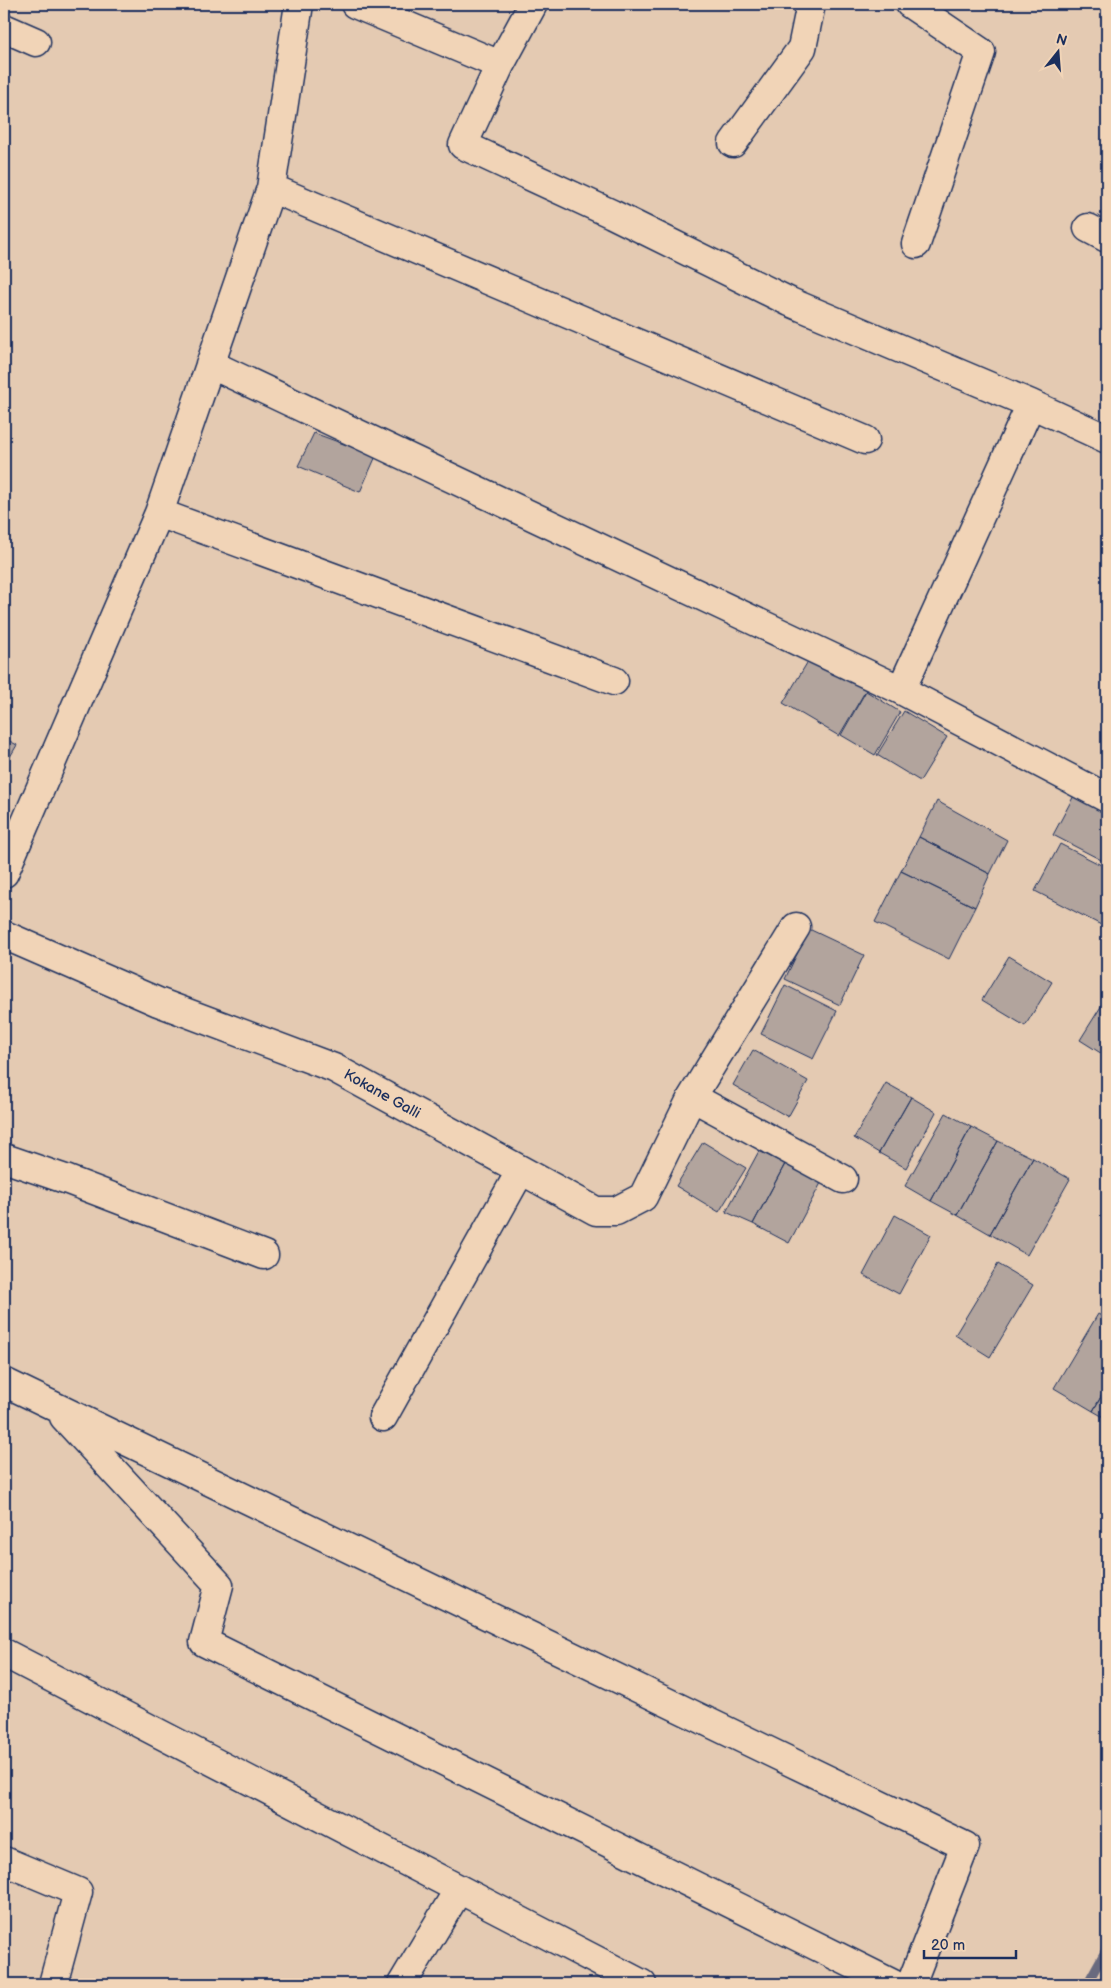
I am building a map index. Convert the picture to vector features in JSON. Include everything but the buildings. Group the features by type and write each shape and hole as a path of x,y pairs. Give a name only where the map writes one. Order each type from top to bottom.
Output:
{"street":[{"path":"4,873 159,513 271,188 299,4"},
{"path":"355,4 500,65"},
{"path":"533,4 500,65 463,145 612,214 790,302 1031,404 1107,439"},
{"path":"733,142 802,48 811,4"},
{"path":"910,4 982,52 916,244"},
{"path":"4,28 36,42"},
{"path":"271,188 866,440"},
{"path":"210,364 901,690 1107,798"},
{"path":"901,690 1031,404"},
{"path":"159,513 614,681"},
{"path":"796,926 692,1097 843,1179"},
{"name":"Kokane Galli","path":"4,935 158,1002 334,1068 596,1211 616,1211 643,1197 692,1097"},
{"path":"4,1158 68,1180 264,1255"},
{"path":"383,1417 521,1170"},
{"path":"4,1382 965,1846 911,1984"},
{"path":"55,1407 218,1585 204,1642 893,1984"},
{"path":"4,1653 642,1984"},
{"path":"4,1861 78,1892 53,1984"},
{"path":"402,1984 459,1889"}],"waterway":[{"path":"1087,1984 1107,1948"}]}
